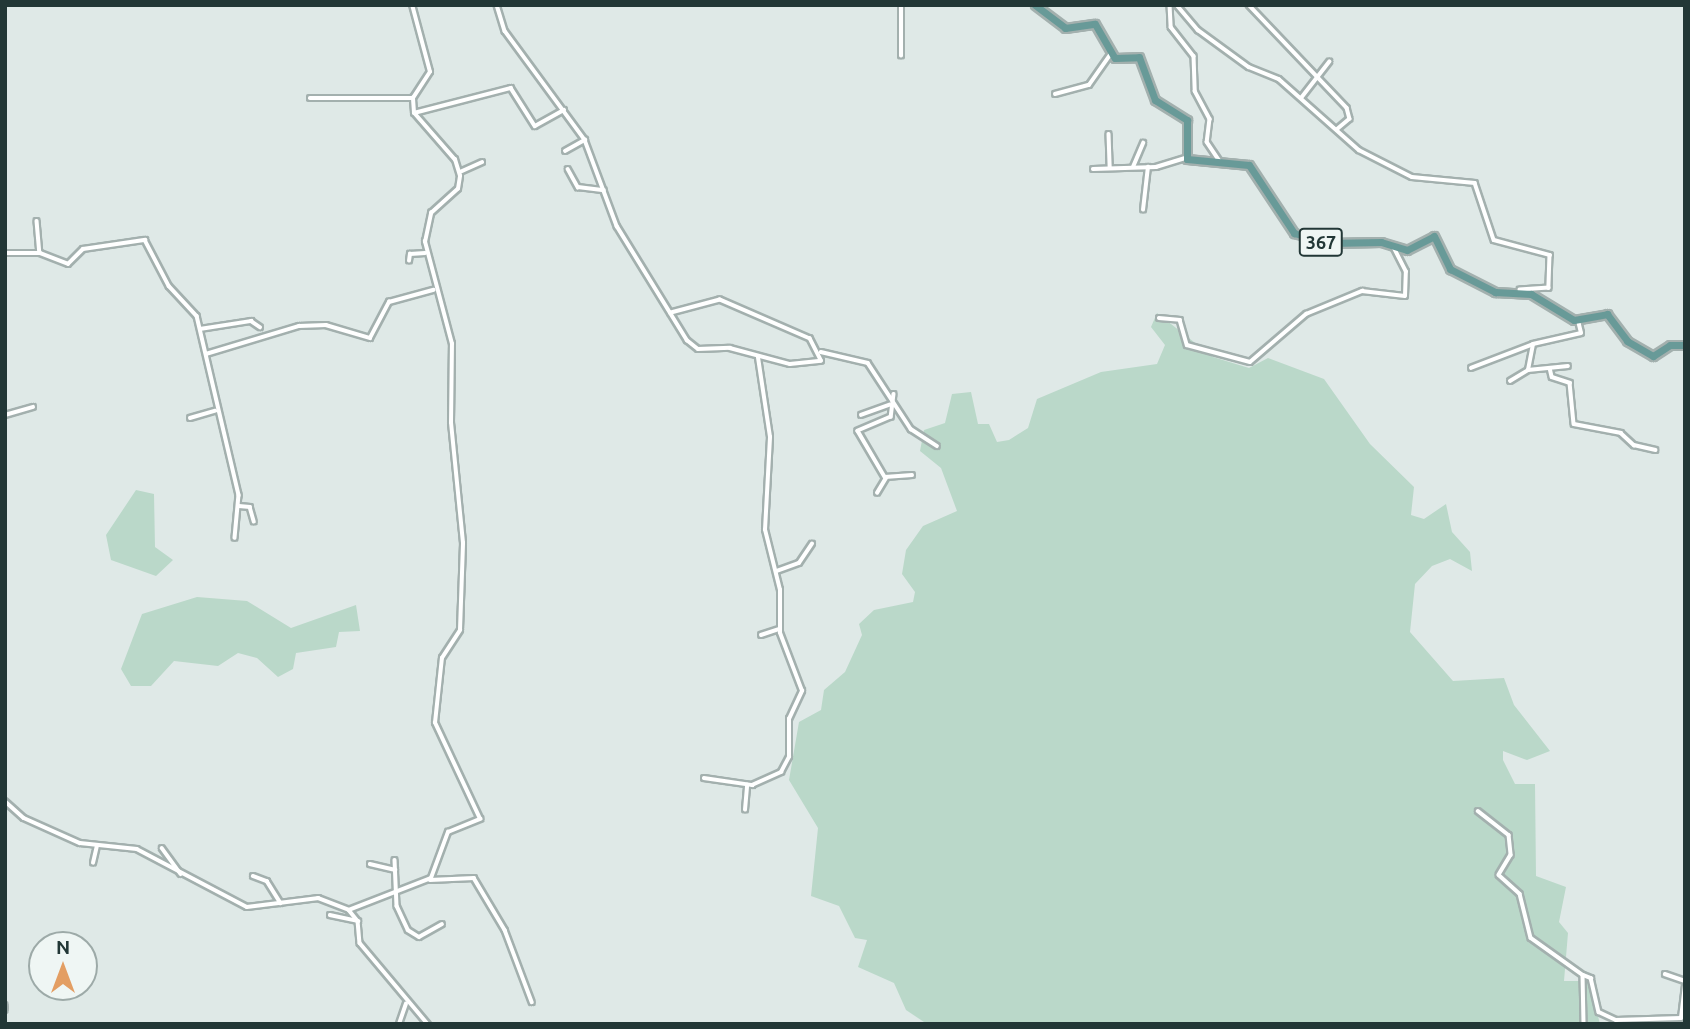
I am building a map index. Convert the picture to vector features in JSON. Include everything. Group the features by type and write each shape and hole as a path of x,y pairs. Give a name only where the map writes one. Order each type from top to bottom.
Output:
{"main road":[{"path":"1035,5 1065,28 1095,24 1111,54 1139,57 1155,100 1187,119 1186,158"},
{"name":"367","path":"1186,158 1197,164 1221,161 1253,168 1294,233 1333,244 1393,244 1410,250 1434,236 1456,274 1497,293 1520,290 1578,320"},
{"path":"1578,320 1607,314 1627,341 1653,356 1670,345 1685,345"}],"street":[{"path":"412,5 430,72 413,97 414,113 460,172 458,189 429,217 425,253 433,290 452,344 451,423 463,543 460,628 442,660 435,723 480,819 448,832 428,880"},
{"path":"497,5 505,31 585,140 621,234 695,348 730,348 758,358 813,364 821,362 821,352"},
{"path":"901,5 901,56"},
{"path":"1170,5 1171,27 1194,56 1195,91 1210,117 1207,142 1221,161"},
{"path":"1177,5 1198,30 1301,97 1338,130 1412,177 1477,185 1494,240 1550,255 1549,288 1520,290"},
{"path":"1249,5 1351,114 1338,130"},
{"path":"1055,94 1090,85 1111,54"},
{"path":"1301,97 1329,62"},
{"path":"414,113 511,88 534,125 565,110"},
{"path":"310,98 413,97"},
{"path":"1109,134 1110,167"},
{"path":"565,151 585,140"},
{"path":"1133,167 1143,143"},
{"path":"1093,169 1148,167 1186,158"},
{"path":"460,172 482,162"},
{"path":"1143,210 1148,167"},
{"path":"568,169 577,186 604,190"},
{"path":"37,221 40,253"},
{"path":"5,253 40,253 68,264 83,249 143,239 170,287 191,304 200,329 215,411 239,506 235,538"},
{"path":"1159,318 1180,320 1187,345 1250,362 1306,314 1362,291 1405,296 1406,276 1393,244"},
{"path":"409,261 410,254 425,253"},
{"path":"206,354 299,326 326,325 370,338 389,302 433,290"},
{"path":"671,313 720,300 764,316 776,330 807,337 821,352 868,363 894,394 911,429 937,446"},
{"path":"1471,369 1533,344 1581,333 1578,320"},
{"path":"200,329 251,321 260,327"},
{"path":"1528,370 1533,344"},
{"path":"704,778 747,785 774,779 789,757 789,719 803,686 779,629 777,571 765,530 770,437 758,358"},
{"path":"1510,382 1528,370 1568,366"},
{"path":"1550,368 1552,377 1570,383 1574,424 1621,433 1634,446 1655,450"},
{"path":"886,478 858,430 891,417 889,405 894,394"},
{"path":"861,415 889,405"},
{"path":"5,415 33,407"},
{"path":"190,418 215,411"},
{"path":"886,478 912,475"},
{"path":"877,493 886,478"},
{"path":"239,506 250,507 254,521"},
{"path":"777,571 799,563 812,544"},
{"path":"761,635 779,629"},
{"path":"745,810 747,785"},
{"path":"5,801 24,818 97,846 137,849 181,874 204,880 247,907 318,898 349,910 367,908 395,890 428,880 474,878 505,930 532,1002"},
{"path":"1478,811 1509,835 1511,855 1499,875 1520,894 1531,938 1591,978 1599,1012 1616,1020 1681,1018 1685,983 1665,974"},
{"path":"93,863 97,846"},
{"path":"162,848 181,874"},
{"path":"395,860 395,890 413,936 442,924"},
{"path":"370,863 395,870"},
{"path":"253,876 267,881 281,904"},
{"path":"349,910 358,921 360,943 406,1004 428,1024"},
{"path":"330,915 358,921"},
{"path":"1583,975 1584,1024"},
{"path":"399,1024 406,1004"},
{"path":"5,1005 5,1010"}],"green space":[{"path":"1157,313 1213,357 1249,368 1268,358 1324,379 1370,444 1414,487 1411,515 1424,519 1446,504 1452,532 1470,552 1472,571 1450,559 1432,566 1415,584 1410,632 1453,681 1504,678 1514,705 1550,751 1527,760 1503,751 1503,760 1515,784 1535,784 1536,876 1566,887 1559,922 1568,933 1564,981 1589,981 1600,1024 927,1024 906,1010 894,983 858,967 867,940 855,938 839,906 811,896 818,828 789,780 799,722 821,710 824,690 845,672 862,635 859,624 874,610 913,602 915,592 902,574 906,550 923,526 957,511 941,468 920,451 924,430 945,423 952,394 971,392 978,424 989,424 997,442 1009,440 1028,428 1037,399 1101,372 1157,364 1165,345 1151,327"},
{"path":"136,490 154,494 155,547 173,560 156,576 111,560 106,535"},
{"path":"197,597 247,601 291,628 356,605 360,631 339,632 336,647 296,653 293,669 278,677 257,658 238,653 218,666 174,661 151,686 131,686 121,669 142,614"}]}
